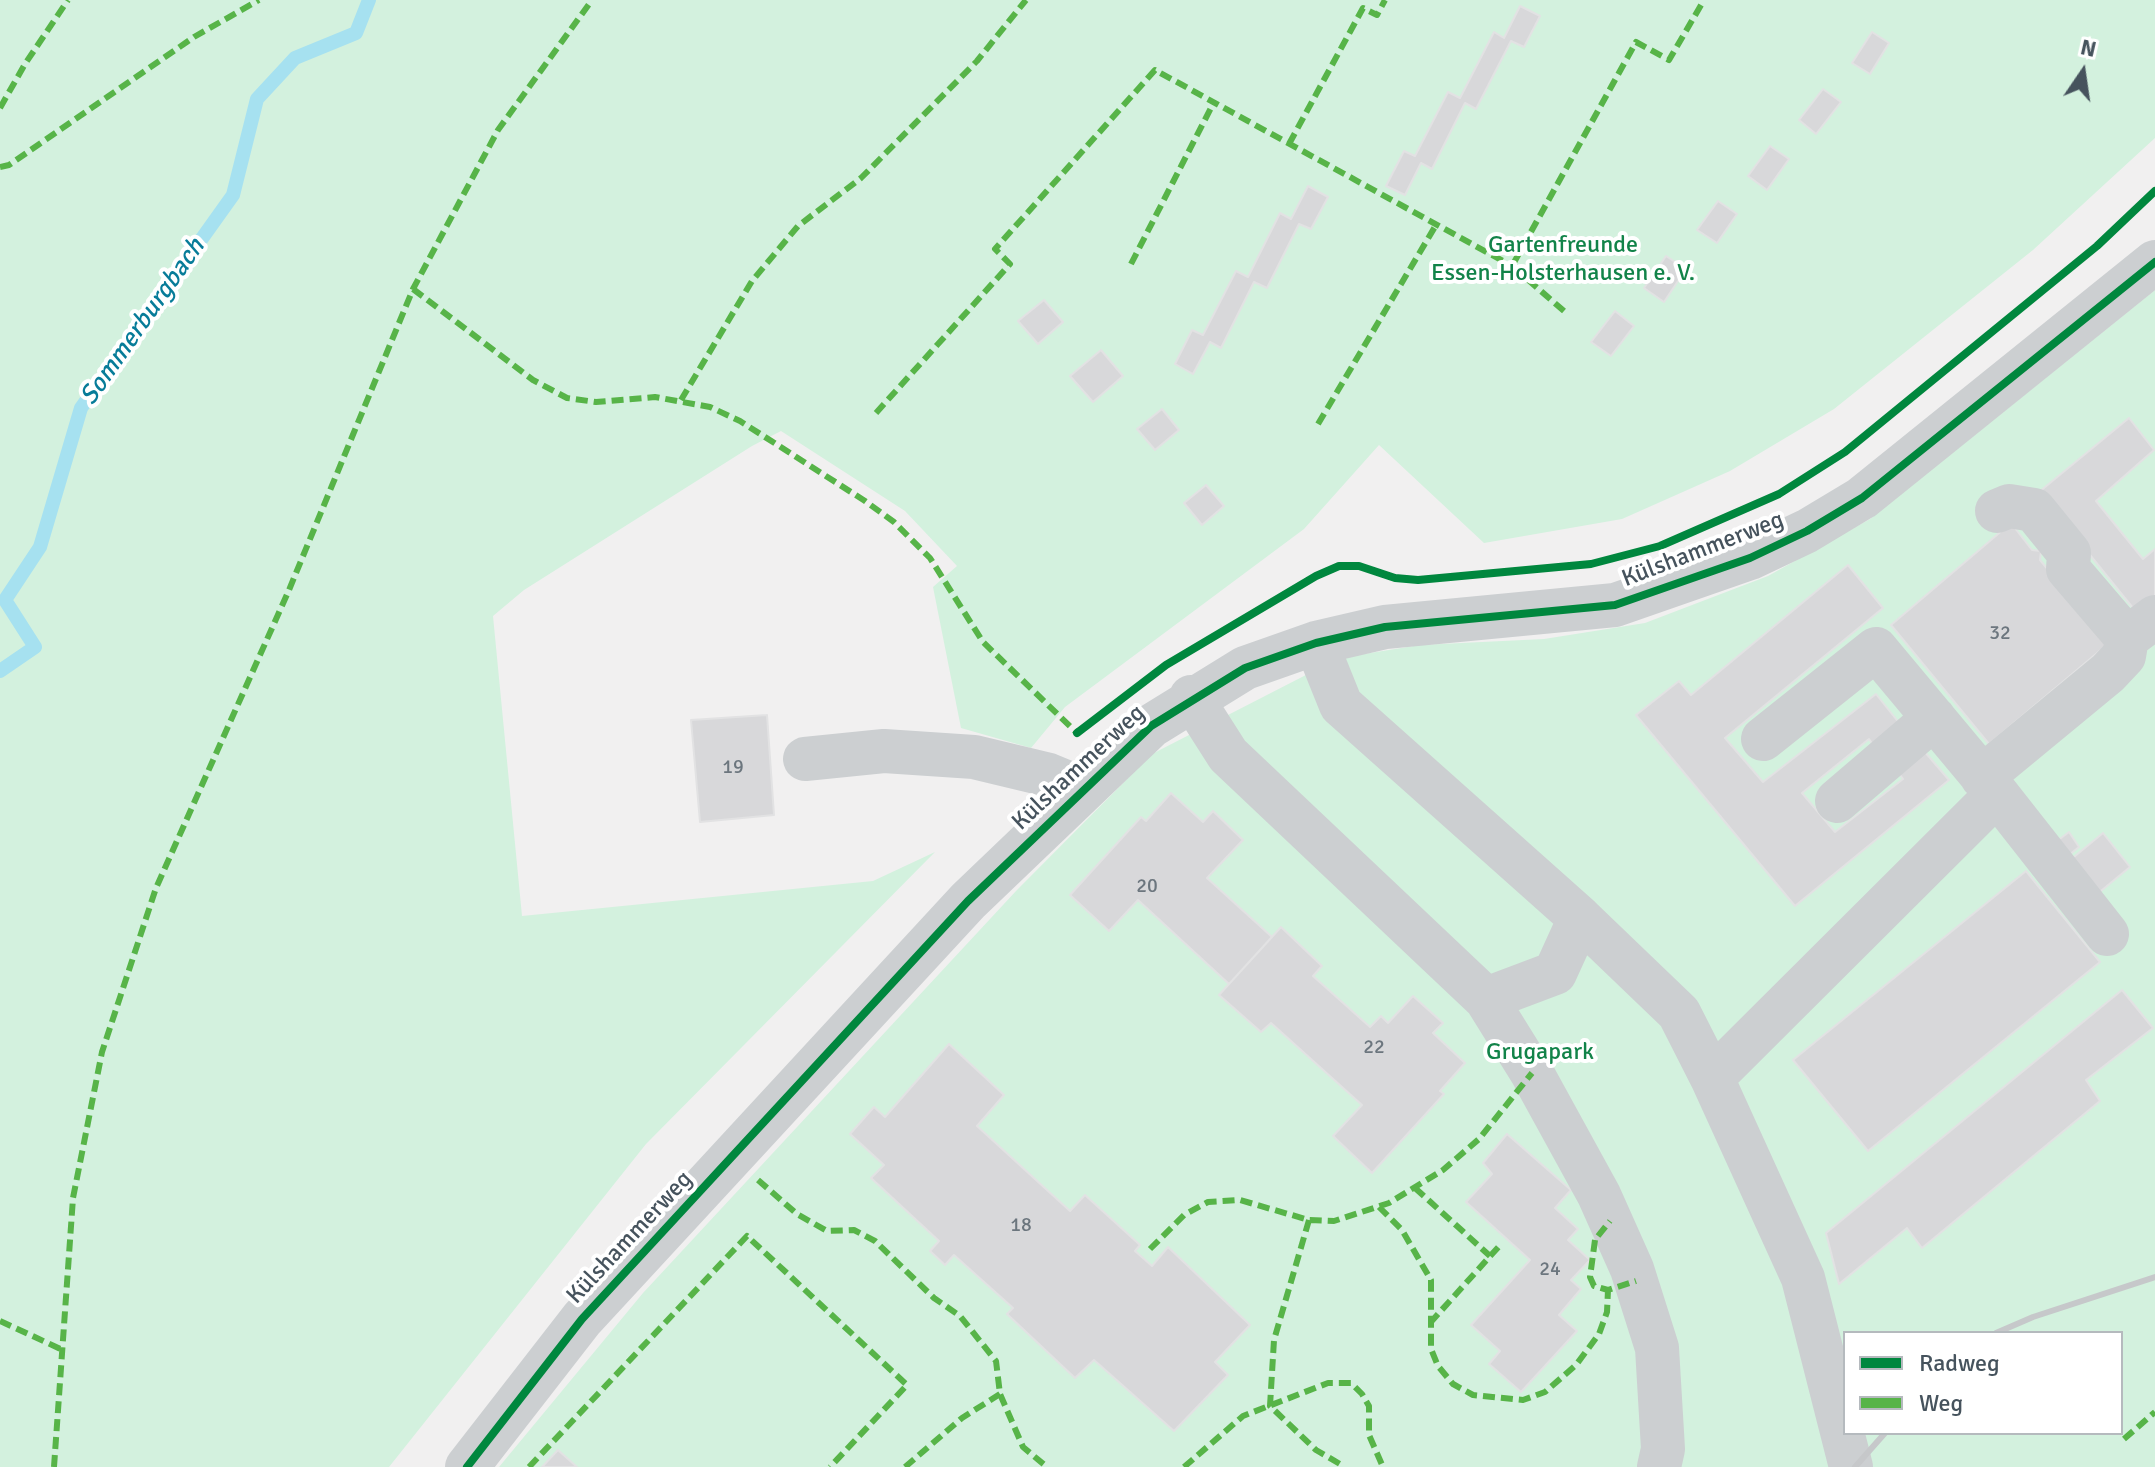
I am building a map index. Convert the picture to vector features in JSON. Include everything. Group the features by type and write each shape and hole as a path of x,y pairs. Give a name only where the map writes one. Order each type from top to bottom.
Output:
{"street":[{"name":"Külshammerweg","path":"467,1467 582,1319 968,901 1151,726 1191,697 1245,668 1316,643 1385,627 1615,605 1750,558 1807,531 1862,498 2155,262"},
{"path":"1712,1078 1990,785 2108,673 2124,656 2141,628 2068,569 2069,553 2034,510 2009,506 1997,511"},
{"path":"1316,643 1341,705 1580,918 1679,1013 1803,1278 1851,1467"},
{"path":"1763,739 1876,649 1990,785 2107,934"},
{"path":"1191,697 1228,755 1486,999 1577,1154 1632,1269 1657,1348 1663,1449 1659,1467"},
{"path":"1837,801 1934,718"},
{"path":"805,759 884,751 974,757 1049,775 1083,789"},
{"path":"1486,999 1555,973 1580,918"}],"green space":[{"name":"Gartenfreunde Essen-Holsterhausen e. V.","path":"0,0 2155,0 2155,138 2033,250 1834,409 1730,471 1622,519 1484,543 1379,445 1304,529 1065,707 1031,748 961,728 933,587 957,566 905,511 781,431 752,446 524,590 493,616 522,916 873,881 935,852 646,1144 389,1467 0,1467"},
{"name":"Grugapark","path":"2155,290 2155,1467 499,1467 643,1293 1016,891 1152,754 1339,658 1420,645 1544,639 1645,623 1768,576 1870,519"}],"building":[{"path":"1520,6 1540,16 1524,47 1511,41 1476,109 1465,103 1432,169 1421,163 1405,195 1386,186 1404,151 1415,156 1448,92 1460,98 1494,32 1504,38"},
{"path":"1872,32 1889,43 1870,74 1852,63"},
{"path":"1823,89 1841,102 1816,134 1799,120"},
{"path":"1770,146 1789,159 1767,190 1748,176"},
{"path":"1308,186 1328,197 1311,229 1299,224 1267,288 1254,282 1221,348 1210,342 1193,374 1175,364 1192,330 1203,335 1236,271 1248,277 1280,213 1291,219"},
{"path":"1718,201 1737,214 1717,243 1697,230"},
{"path":"1666,256 1686,269 1664,302 1644,288"},
{"path":"1044,300 1063,322 1038,344 1018,321"},
{"path":"1615,311 1634,326 1611,356 1591,342"},
{"path":"1101,350 1123,376 1093,402 1070,376"},
{"path":"1162,409 1179,430 1155,450 1137,429"},
{"path":"2129,418 2154,450 2096,501 2143,559 2155,549 2155,599 2137,613 2039,492"},
{"path":"1206,485 1224,506 1202,525 1184,503"},
{"path":"2011,523 2032,550 2041,551 2040,560 2109,643 1989,744 1891,625"},
{"path":"1848,565 1883,608 1725,738 1763,782 1876,694 1900,724 1873,745 1869,739 1802,793 1835,832 1903,779 1898,772 1924,751 1949,780 1795,906 1636,715 1679,681 1691,695"},
{"path":"767,715 774,815 700,822 691,720"},
{"path":"1171,793 1203,822 1213,811 1243,840 1207,878 1272,937 1229,984 1138,900 1109,931 1070,895 1141,817 1146,821"},
{"path":"2069,832 2079,847 2064,859 2053,844"},
{"path":"2103,833 2130,867 2096,895 2069,861"},
{"path":"2026,871 2100,962 1868,1151 1793,1060"},
{"path":"1281,927 1322,966 1313,976 1370,1027 1381,1016 1388,1023 1413,996 1443,1023 1433,1033 1465,1063 1440,1091 1444,1094 1372,1173 1333,1136 1362,1105 1271,1023 1261,1032 1219,995"},
{"path":"2122,990 2153,1028 2086,1080 2100,1101 1922,1248 1907,1228 1839,1284 1826,1233"},
{"path":"949,1044 1004,1095 977,1126 1070,1211 1085,1195 1140,1245 1135,1251 1152,1266 1168,1247 1250,1325 1215,1362 1228,1375 1174,1431 1094,1360 1075,1378 1007,1314 1013,1308 954,1255 945,1265 930,1251 939,1241 871,1178 884,1165 850,1134 874,1107 885,1117"},
{"path":"1507,1134 1571,1190 1555,1208 1578,1229 1568,1240 1590,1260 1571,1280 1581,1289 1559,1315 1577,1331 1521,1392 1489,1364 1500,1351 1471,1325 1530,1260 1466,1202 1492,1174 1483,1163"},
{"path":"558,1450 577,1467 542,1467"}],"waterway":[{"name":"Sommerburgbach","path":"0,671 35,647 5,600 40,547 81,408 233,195 257,99 295,58 356,33 369,0"}],"railway":[{"path":"2001,1331 2033,1317 2155,1277"},
{"path":"1855,1467 1883,1435"}],"marked path":[{"path":"0,108 68,0"},
{"path":"0,167 9,165 194,37 259,0"},
{"path":"54,1467 73,1198 102,1052 156,888 289,590 413,289 498,130 592,0"},
{"path":"681,400 752,281 798,226 861,178 977,61 1026,0"},
{"path":"1289,144 1363,8 1377,15 1385,0"},
{"path":"1564,311 1512,266 1636,42 1669,60 1704,0"},
{"path":"876,413 1010,264 995,249 1155,70 1512,266"},
{"path":"1131,264 1214,102"},
{"path":"1318,424 1436,225"},
{"path":"413,289 533,380 567,398 596,402 655,397 710,407 740,421 865,501 894,522 930,558 983,642 1077,733 1083,729"},
{"path":"1150,1249 1184,1215 1208,1202 1240,1200 1309,1220 1334,1221 1389,1203 1443,1170 1479,1139 1532,1073"},
{"path":"758,1180 797,1214 827,1231 854,1230 875,1241 934,1298 960,1316 996,1361 1000,1394 1023,1447 1047,1467"},
{"path":"1415,1188 1490,1256"},
{"path":"1379,1207 1402,1230 1431,1280 1431,1349 1438,1366 1453,1384 1473,1395 1523,1400 1545,1392 1576,1365 1599,1334 1607,1312 1608,1290"},
{"path":"1309,1220 1274,1340 1270,1406 1316,1450 1340,1464 1338,1467"},
{"path":"1598,1236 1610,1221"},
{"path":"529,1467 747,1236 907,1385 830,1467"},
{"path":"1595,1240 1590,1277 1594,1286 1608,1290 1636,1281"},
{"path":"1430,1323 1502,1243"},
{"path":"0,1321 65,1351"},
{"path":"1184,1467 1243,1416 1328,1383 1351,1383 1362,1394 1369,1406 1369,1435 1383,1467"},
{"path":"905,1467 962,1418 1000,1394"},
{"path":"2124,1439 2155,1412"}],"cycle path":[{"path":"1077,733 1166,665 1316,576 1339,566 1359,566 1395,578 1418,580 1591,564 1660,546 1779,494 1845,452 2097,246 2155,191"},
{"path":"467,1467 582,1319 968,901 1151,726 1245,668 1316,643 1385,627 1615,605 1750,558 1807,531 1862,498 2155,262"}]}
